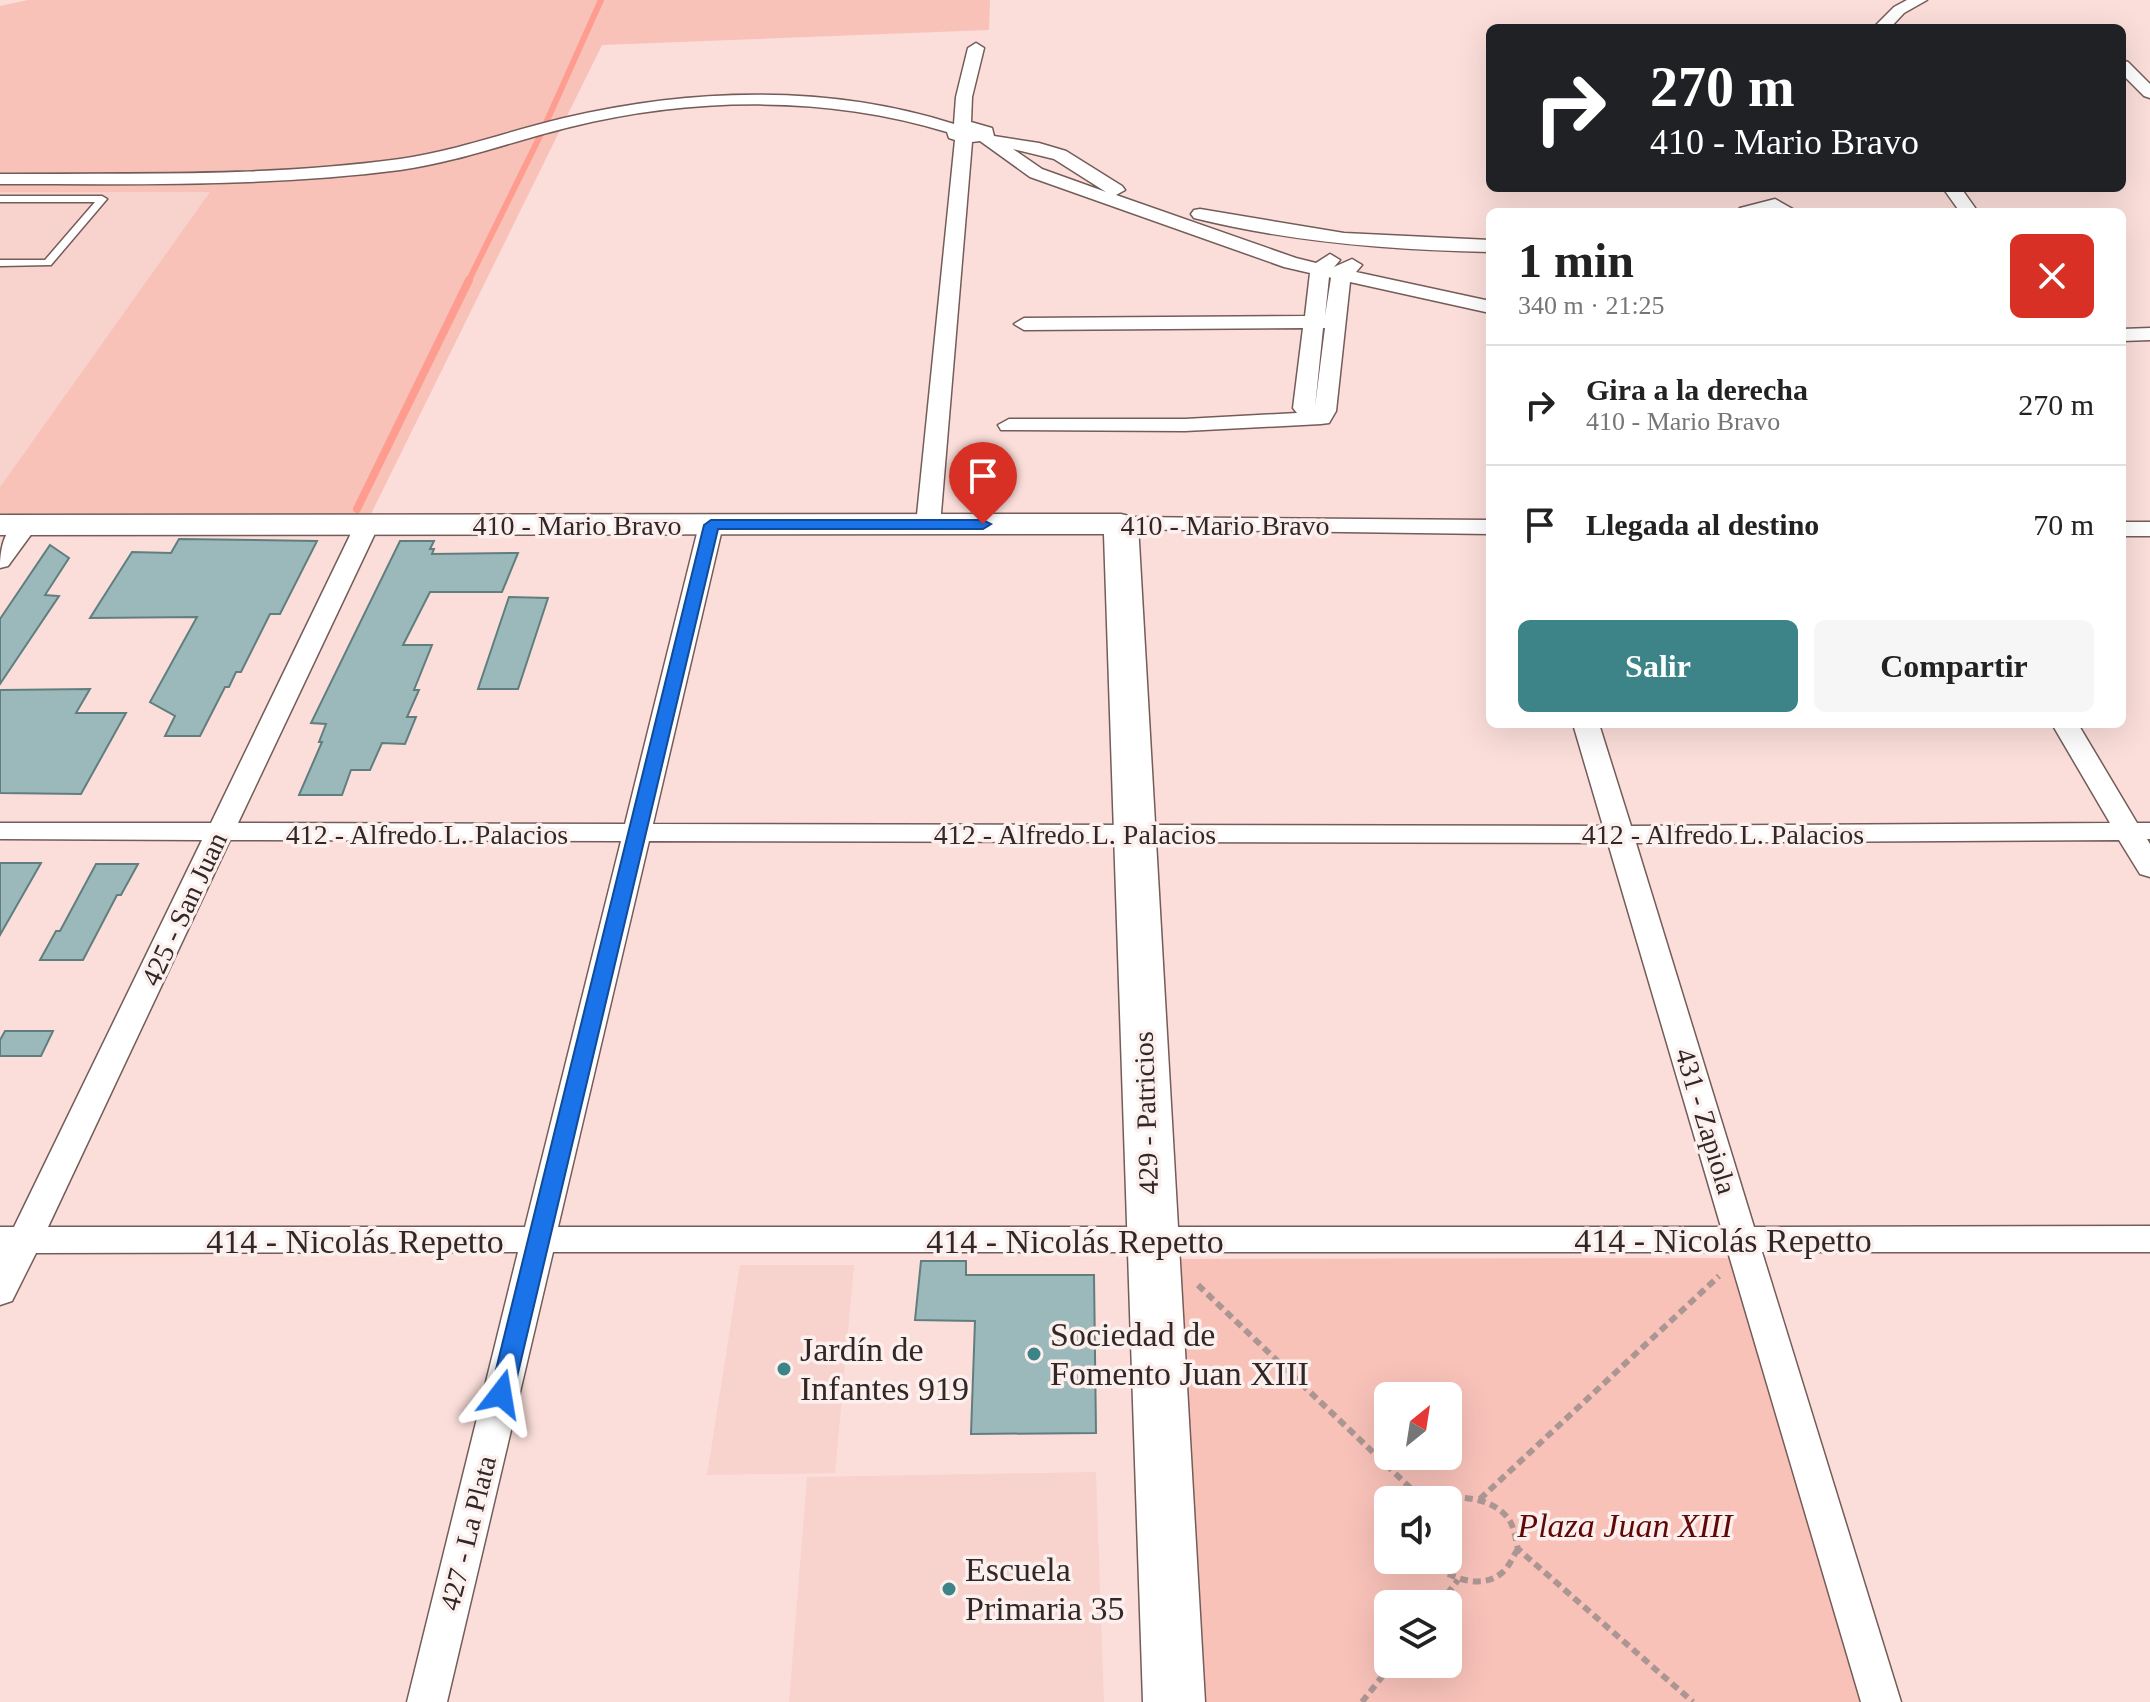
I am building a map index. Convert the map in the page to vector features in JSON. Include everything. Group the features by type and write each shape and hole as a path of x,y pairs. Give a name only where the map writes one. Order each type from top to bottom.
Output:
{"street":[{"path":"1885,24 1899,10 1919,0"},
{"path":"928,525 972,135 964,97 976,48"},
{"path":"2126,69 2150,93"},
{"path":"0,179 202,178 324,172 445,156 542,128 604,115 721,101 834,104 915,114 972,135 1036,173 1335,268 1486,306"},
{"path":"1136,203 1288,232 1383,242 1486,246"},
{"path":"1760,208 1775,204 1782,208"},
{"path":"1335,268 1486,293"},
{"path":"1313,419 1304,408 1314,320 1335,268"},
{"path":"1009,425 1185,425 1321,418 1325,411 1335,322 1335,268"},
{"path":"1024,324 1285,325 1314,320 1335,322"},
{"path":"2126,335 2150,334"},
{"path":"2126,348 2150,347"},
{"name":"410 - Mario Bravo","path":"13,525 1121,524 1486,527"},
{"name":"429 - Patricios","path":"1121,524 1174,1702"},
{"path":"0,561 13,525"},
{"name":"425 - San Juan","path":"0,1292 13,1240 220,834 367,525"},
{"name":"427 - La Plata","path":"427,1702 711,525"},
{"path":"2126,529 2150,529"},
{"name":"431 - Zapiola","path":"1587,728 1881,1702"},
{"path":"2068,728 2139,831 2150,868"},
{"name":"412 - Alfredo L. Palacios","path":"0,831 220,834 1619,835 2139,831"},
{"name":"414 - Nicolás Repetto","path":"13,1240 1152,1241 1744,1246 2150,1239"}],"lane":[{"path":"0,199 102,199 48,263 0,263"}],"path":[{"path":"1152,1241 1408,1486"},
{"path":"1480,1499 1744,1246"},
{"path":"1462,1497 1480,1499 1510,1521 1518,1549 1693,1702"},
{"path":"1444,1574 1458,1580 1484,1581 1503,1572 1518,1549"},
{"path":"1450,1590 1458,1580"},
{"path":"1362,1702 1381,1678"}],"shaded area":[{"path":"0,192 211,192 0,487"},
{"name":"Jardín de Infantes 919","path":"740,1265 854,1265 835,1473 707,1475"},
{"name":"Escuela Primaria 35","path":"1096,1472 1104,1702 789,1702 807,1477"}],"green space":[{"path":"28,0 990,0 989,30 602,45 370,516 0,516 0,487 210,192 0,192 0,6"},
{"name":"Plaza Juan XIII","path":"1730,1258 1861,1702 1188,1702 1162,1259"}],"building":[{"path":"179,539 317,541 280,614 270,614 241,672 236,672 229,687 225,687 200,736 165,736 175,716 150,702 197,617 90,618 132,552 171,553"},
{"path":"400,541 434,541 430,549 434,549 432,554 518,553 502,592 430,592 403,645 432,645 414,690 419,690 407,717 416,717 405,744 382,743 370,770 351,770 342,795 299,795 322,742 319,742 326,724 311,723"},
{"path":"50,545 69,558 45,595 59,596 0,684 0,619"},
{"path":"509,597 548,598 518,689 478,689"},
{"path":"90,689 76,713 126,713 81,794 0,793 0,690"},
{"path":"0,863 41,863 0,935"},
{"path":"96,864 138,864 121,895 117,895 83,960 40,960 56,931 60,931"},
{"path":"5,1031 53,1031 41,1056 0,1056 0,1040"},
{"name":"Sociedad de Fomento Juan XIII","path":"921,1261 966,1261 966,1275 1094,1275 1096,1433 971,1434 975,1321 915,1320"}],"waterway":[{"path":"468,282 541,134 601,0"},
{"path":"357,509 469,280"}],"place":[{"name":"Sociedad de Fomento Juan XIII","path":"1034,1354"},
{"name":"Jardín de Infantes 919","path":"784,1369"},
{"name":"Escuela Primaria 35","path":"949,1589"}],"route":[{"path":"501,1394 711,525 983,524"}]}
